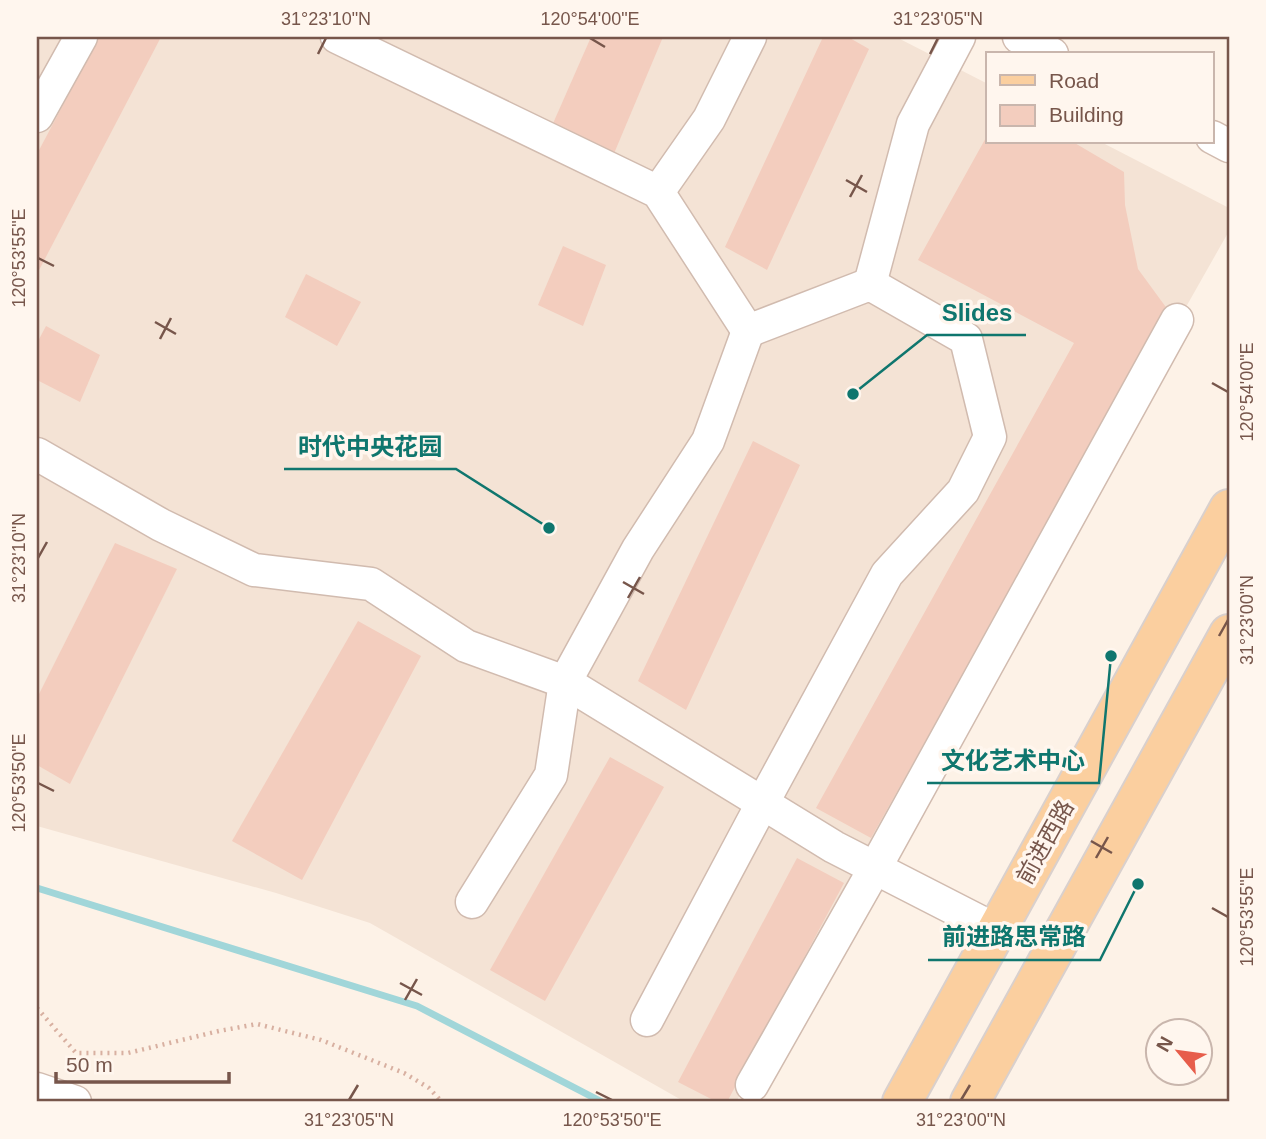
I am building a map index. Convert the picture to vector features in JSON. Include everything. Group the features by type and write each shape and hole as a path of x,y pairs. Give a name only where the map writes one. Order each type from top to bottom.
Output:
{"main road":[{"name":"前进西路","path":"902,1102 1229,509"},
{"path":"970,1102 1229,634"}],"street":[{"path":"37,116 81,37"},
{"path":"337,37 658,192 748,331"},
{"path":"658,192 709,119 750,37"},
{"path":"870,284 913,124 958,37"},
{"path":"1018,37 1048,52"},
{"path":"472,902 551,775 565,682 638,549 708,441 748,331 870,284"},
{"path":"646,1020 887,574 963,491 990,437 966,339 870,284"},
{"path":"752,1085 875,868 1177,320"},
{"path":"37,454 162,525 254,570 371,584 466,646 565,682 834,847 996,930"},
{"path":"37,1089 75,1102"}],"path":[{"path":"37,1007 76,1053 128,1052 257,1024 321,1040 404,1073 429,1088 442,1102"}],"shaded area":[{"path":"37,37 896,37 986,83 986,144 1105,144 1229,208 1229,231 736,1102 685,1102 370,923 276,893 37,826"}],"building":[{"path":"99,37 161,37 37,274 37,154"},
{"path":"591,37 663,37 610,163 551,128"},
{"path":"823,37 848,37 869,49 767,270 725,247"},
{"path":"986,138 986,144 1076,144 1124,172 1125,205 1138,269 1168,310 871,838 816,808 1074,343 918,260"},
{"path":"563,246 606,265 583,326 538,305"},
{"path":"306,274 361,302 337,346 285,317"},
{"path":"46,326 100,355 80,402 37,380 37,343"},
{"path":"753,441 800,465 686,710 638,681"},
{"path":"115,543 177,569 70,784 37,765 37,698"},
{"path":"358,621 421,656 302,880 232,841"},
{"path":"610,757 664,787 545,1001 490,970"},
{"path":"797,858 844,883 727,1102 717,1102 678,1082"}],"waterway":[{"path":"37,888 417,1006 602,1102"}],"place":[{"name":"Slides","path":"853,394"},
{"name":"时代中央花园","path":"549,528"},
{"name":"文化艺术中心","path":"1111,656"},
{"name":"前进路思常路","path":"1138,884"}]}
